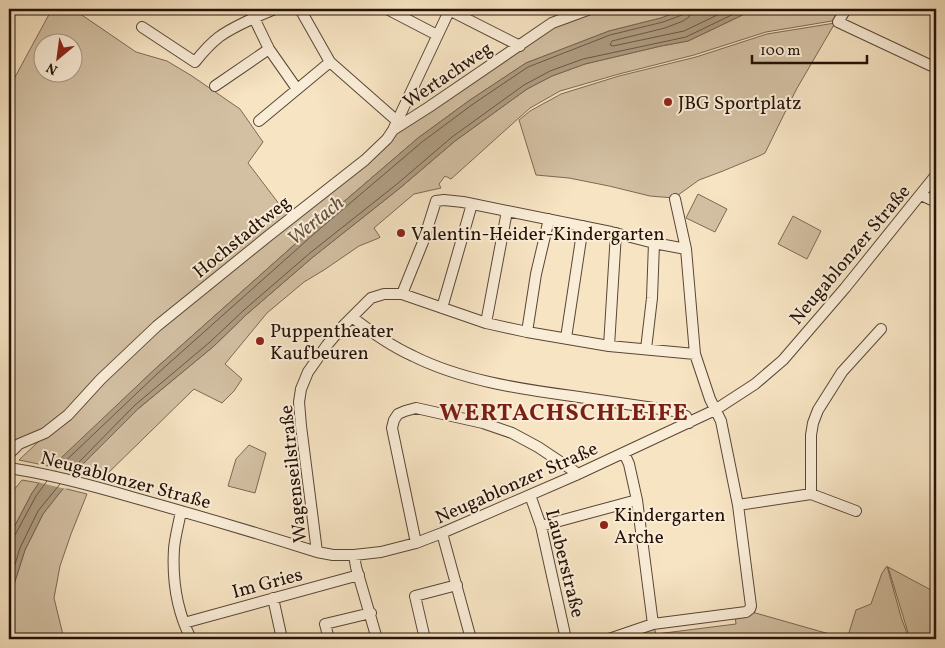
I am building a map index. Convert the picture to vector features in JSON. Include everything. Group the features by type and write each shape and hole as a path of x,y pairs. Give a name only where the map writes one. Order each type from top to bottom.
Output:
{"street":[{"path":"142,27 195,62 206,48 220,36 253,13 275,9"},
{"path":"302,9 330,62 395,125"},
{"path":"387,9 437,35"},
{"name":"Hochstadtweg","path":"9,454 19,444 44,432 68,415 101,379 157,326 359,165 387,139 449,9"},
{"name":"Wertachweg","path":"449,9 520,46"},
{"name":"Wertachweg","path":"395,125 429,107 552,23 590,9"},
{"path":"846,9 838,22 936,68"},
{"path":"253,13 269,49 297,89"},
{"path":"215,86 269,49"},
{"path":"259,120 330,62"},
{"name":"Neugablonzer Straße","path":"9,468 89,485 181,510 318,552 354,555 382,552 416,543 576,475 689,423 715,410 755,384 783,360 845,288 936,175"},
{"path":"921,195 936,202"},
{"path":"609,639 653,624 746,612 751,606 738,505 721,420 710,399 695,354 686,249 675,199"},
{"path":"686,249 549,219 444,200 436,202 423,242 402,294 486,323 527,332 609,346 695,354"},
{"path":"442,308 472,204"},
{"path":"486,323 508,211"},
{"path":"527,332 536,274 549,219"},
{"path":"566,338 583,226"},
{"path":"609,346 616,233"},
{"path":"646,348 652,298 654,243"},
{"name":"Wagenseilstraße","path":"318,552 301,426 301,389 308,372 327,345 370,298 384,294 402,294"},
{"path":"352,317 386,341 414,357 467,376 522,389 674,411 686,416 689,423"},
{"path":"811,494 811,434 818,410 842,372 881,329"},
{"path":"416,543 392,428 398,414 404,411 416,408 484,423 512,433 538,447 574,471 576,475"},
{"path":"624,453 629,464 636,500 653,624"},
{"path":"738,505 811,494 856,511"},
{"name":"Lauberstraße","path":"530,495 541,526 566,639"},
{"path":"541,526 636,500"},
{"path":"181,510 174,548 174,584 178,606 191,639"},
{"path":"442,533 471,639"},
{"path":"354,555 377,639"},
{"name":"Im Gries","path":"184,623 359,575"},
{"path":"425,639 415,596 457,585"},
{"path":"273,598 282,639"},
{"path":"329,639 326,624 371,613"}],"shaded area":[{"path":"52,9 73,9 136,52 167,61 240,109 263,142 248,163 289,217 156,325 66,414 9,450 9,88 32,46 32,82 82,82 82,32 39,32"},
{"path":"596,9 685,9 661,18 609,31 526,63 470,100 418,138 312,229 155,369 53,467 19,460 158,328 394,131 553,24"},
{"path":"755,9 844,9 838,20 766,32 694,55 619,74 560,91 530,108 451,179 445,176 439,184 441,188 414,194 374,228 379,238 359,246 304,282 267,313 225,364 242,379 234,391 222,403 194,389 103,478 77,472 138,409 214,346 247,314 313,257 400,188 455,141 527,89 552,76 585,64 688,41"},
{"name":"JBG Sportplatz","path":"835,23 796,90 765,153 699,180 674,198 650,196 569,178 536,175 519,120 530,111 561,94 619,76 696,57 767,34"},
{"path":"698,194 727,209 715,232 686,218"},
{"path":"793,216 821,231 807,259 778,244"},
{"path":"249,445 266,453 255,493 228,486 236,459"},
{"path":"22,480 39,483 9,537 9,496"},
{"path":"63,488 87,494 60,566 54,598 64,639 9,639 9,600 25,550 43,514"},
{"path":"887,566 908,639 847,639 856,610 871,604 882,573"},
{"path":"888,567 933,591 936,586 936,637 931,639 910,639"},
{"path":"752,612 847,639 619,639 654,627 656,634 736,624 735,616"}],"water":[{"path":"685,9 755,9 688,41 585,64 552,76 527,89 455,141 400,188 313,257 247,314 214,346 139,408 82,465 43,514 25,550 9,600 9,537 32,493 43,477 155,369 312,229 418,138 470,100 526,63 609,31 661,18"}],"pier":[{"path":"50,466 79,473 66,489 37,482"}],"place":[{"name":"JBG Sportplatz","path":"668,102"},
{"name":"Valentin-Heider-Kindergarten","path":"401,233"},
{"name":"Puppentheater Kaufbeuren","path":"260,341"},
{"name":"Kindergarten Arche","path":"604,525"}],"district":[{"name":"WERTACHSCHLEIFE","path":"564,412"}],"water label":[{"name":"Wertach","path":"315,220"}]}
